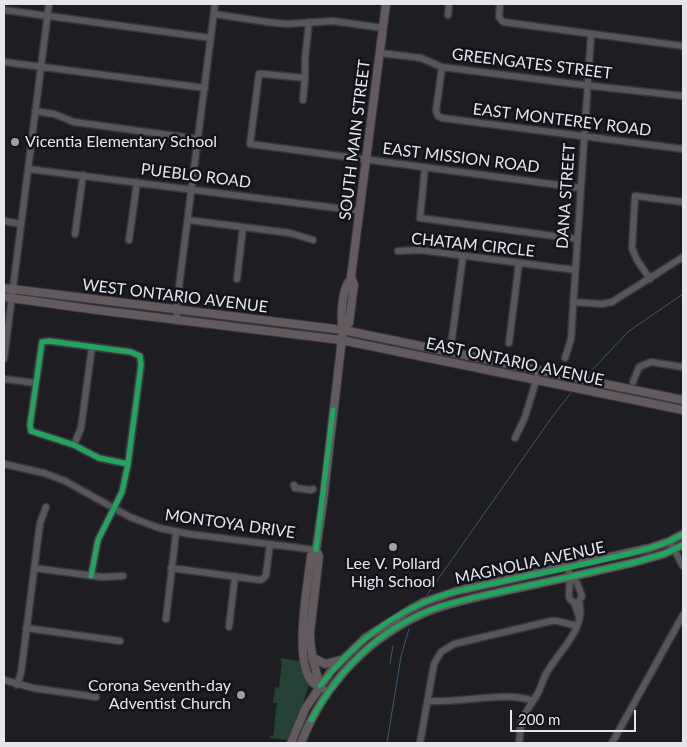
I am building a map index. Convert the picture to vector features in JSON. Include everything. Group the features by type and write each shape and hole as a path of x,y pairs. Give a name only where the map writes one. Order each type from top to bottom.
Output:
{"main road":[{"name":"SOUTH MAIN STREET","path":"328,692 313,683 304,660 303,639 311,556 316,550 342,340 343,330 341,321 346,284 351,279 386,4"},
{"name":"WEST ONTARIO AVENUE","path":"4,288 10,295 178,321 342,340"},
{"name":"WEST ONTARIO AVENUE","path":"10,295 176,310 343,330"},
{"name":"EAST ONTARIO AVENUE","path":"343,330 683,400"},
{"name":"EAST ONTARIO AVENUE","path":"342,340 683,410"},
{"path":"396,351 414,351 444,357 449,356 450,352"},
{"name":"MAGNOLIA AVENUE","path":"320,686 355,646 376,629 424,602 457,592 643,550 670,541 683,534"},
{"name":"MAGNOLIA AVENUE","path":"328,692 354,661 372,645 392,630 420,615 459,601 636,562 674,550 683,545"},
{"name":"SOUTH MAIN STREET","path":"316,550 319,556 310,634 312,657 320,686"},
{"path":"312,657 325,664 330,664 344,658"},
{"path":"291,743 305,709 320,686"},
{"path":"301,743 311,720 328,692"}],"street":[{"path":"4,359 10,295 49,4"},
{"path":"178,321 176,310 215,4"},
{"path":"448,14 449,4"},
{"path":"500,4 501,21 591,35 683,46"},
{"path":"4,10 211,38"},
{"path":"214,14 287,24 333,21 383,28"},
{"path":"303,100 309,22"},
{"name":"DANA STREET","path":"565,358 571,339 591,35"},
{"name":"GREENGATES STREET","path":"380,53 421,58 442,67 587,86 683,96"},
{"path":"4,62 205,88"},
{"name":"EAST MONTEREY ROAD","path":"442,67 436,111 438,116 442,118 683,149"},
{"name":"EAST MISSION ROAD","path":"306,78 259,74 250,144 581,188"},
{"path":"35,111 54,114 74,122 198,139"},
{"path":"425,168 420,218 578,239"},
{"name":"PUEBLO ROAD","path":"28,169 360,211"},
{"path":"75,234 83,175"},
{"path":"129,240 137,182"},
{"path":"650,278 637,260 632,248 635,196 683,202"},
{"path":"188,220 290,233 313,240"},
{"path":"4,221 21,224"},
{"path":"237,278 243,227"},
{"name":"CHATAM CIRCLE","path":"398,251 420,250 575,270"},
{"path":"450,352 463,256"},
{"path":"573,302 602,304 612,302 683,256"},
{"path":"508,343 519,263"},
{"path":"91,576 98,540 122,492 128,464 141,365 140,356 131,352 49,341 42,342 30,425 31,431 74,445 99,458 128,464"},
{"path":"74,445 81,428 92,347"},
{"path":"632,382 639,367 651,362 683,367"},
{"path":"515,438 525,417 539,371"},
{"path":"4,379 36,383"},
{"name":"MONTOYA DRIVE","path":"4,464 44,473 78,488 146,524 176,533 316,550"},
{"path":"294,485 295,488 313,489"},
{"path":"17,685 21,673 40,523 46,507"},
{"path":"166,619 176,533"},
{"path":"670,541 683,566"},
{"path":"171,568 260,580 266,575 270,544"},
{"path":"568,567 570,577 569,596 571,600 577,602"},
{"path":"34,568 102,578 123,576"},
{"path":"229,627 235,576"},
{"path":"570,577 577,583 582,594 582,598 577,602"},
{"path":"519,743 521,724 547,672 577,626 579,617 577,602"},
{"path":"612,743 683,615"},
{"path":"420,743 434,664 441,652 454,644 551,621 577,626"},
{"path":"26,628 120,641"},
{"path":"4,680 17,685 96,697"},
{"path":"427,701 443,702 516,696 533,701"}],"green space":[{"path":"282,658 299,661 309,685 287,740 270,738 269,736 273,736 277,703 273,703 275,687 279,688 282,661 279,660"}],"waterway":[{"path":"589,373 629,331 683,294"},
{"path":"427,595 552,417 571,393"},
{"path":"387,743 401,656 409,629"},
{"path":"390,663 393,646"}],"cycle path":[{"path":"91,576 98,540 122,492 128,464 141,365 140,356 131,352 49,341 42,342 30,425 31,431 74,445 99,458 128,464"},
{"path":"316,550 333,410"},
{"path":"320,686 360,643 391,620 425,602 461,590 650,548 683,534"},
{"path":"311,720 335,683 364,652 381,638 418,615 468,599 636,562 664,554 683,545"}],"place":[{"name":"Vicentia Elementary School","path":"15,142"},
{"name":"Lee V. Pollard High School","path":"393,547"},
{"name":"Corona Seventh-day Adventist Church","path":"241,695"}]}
